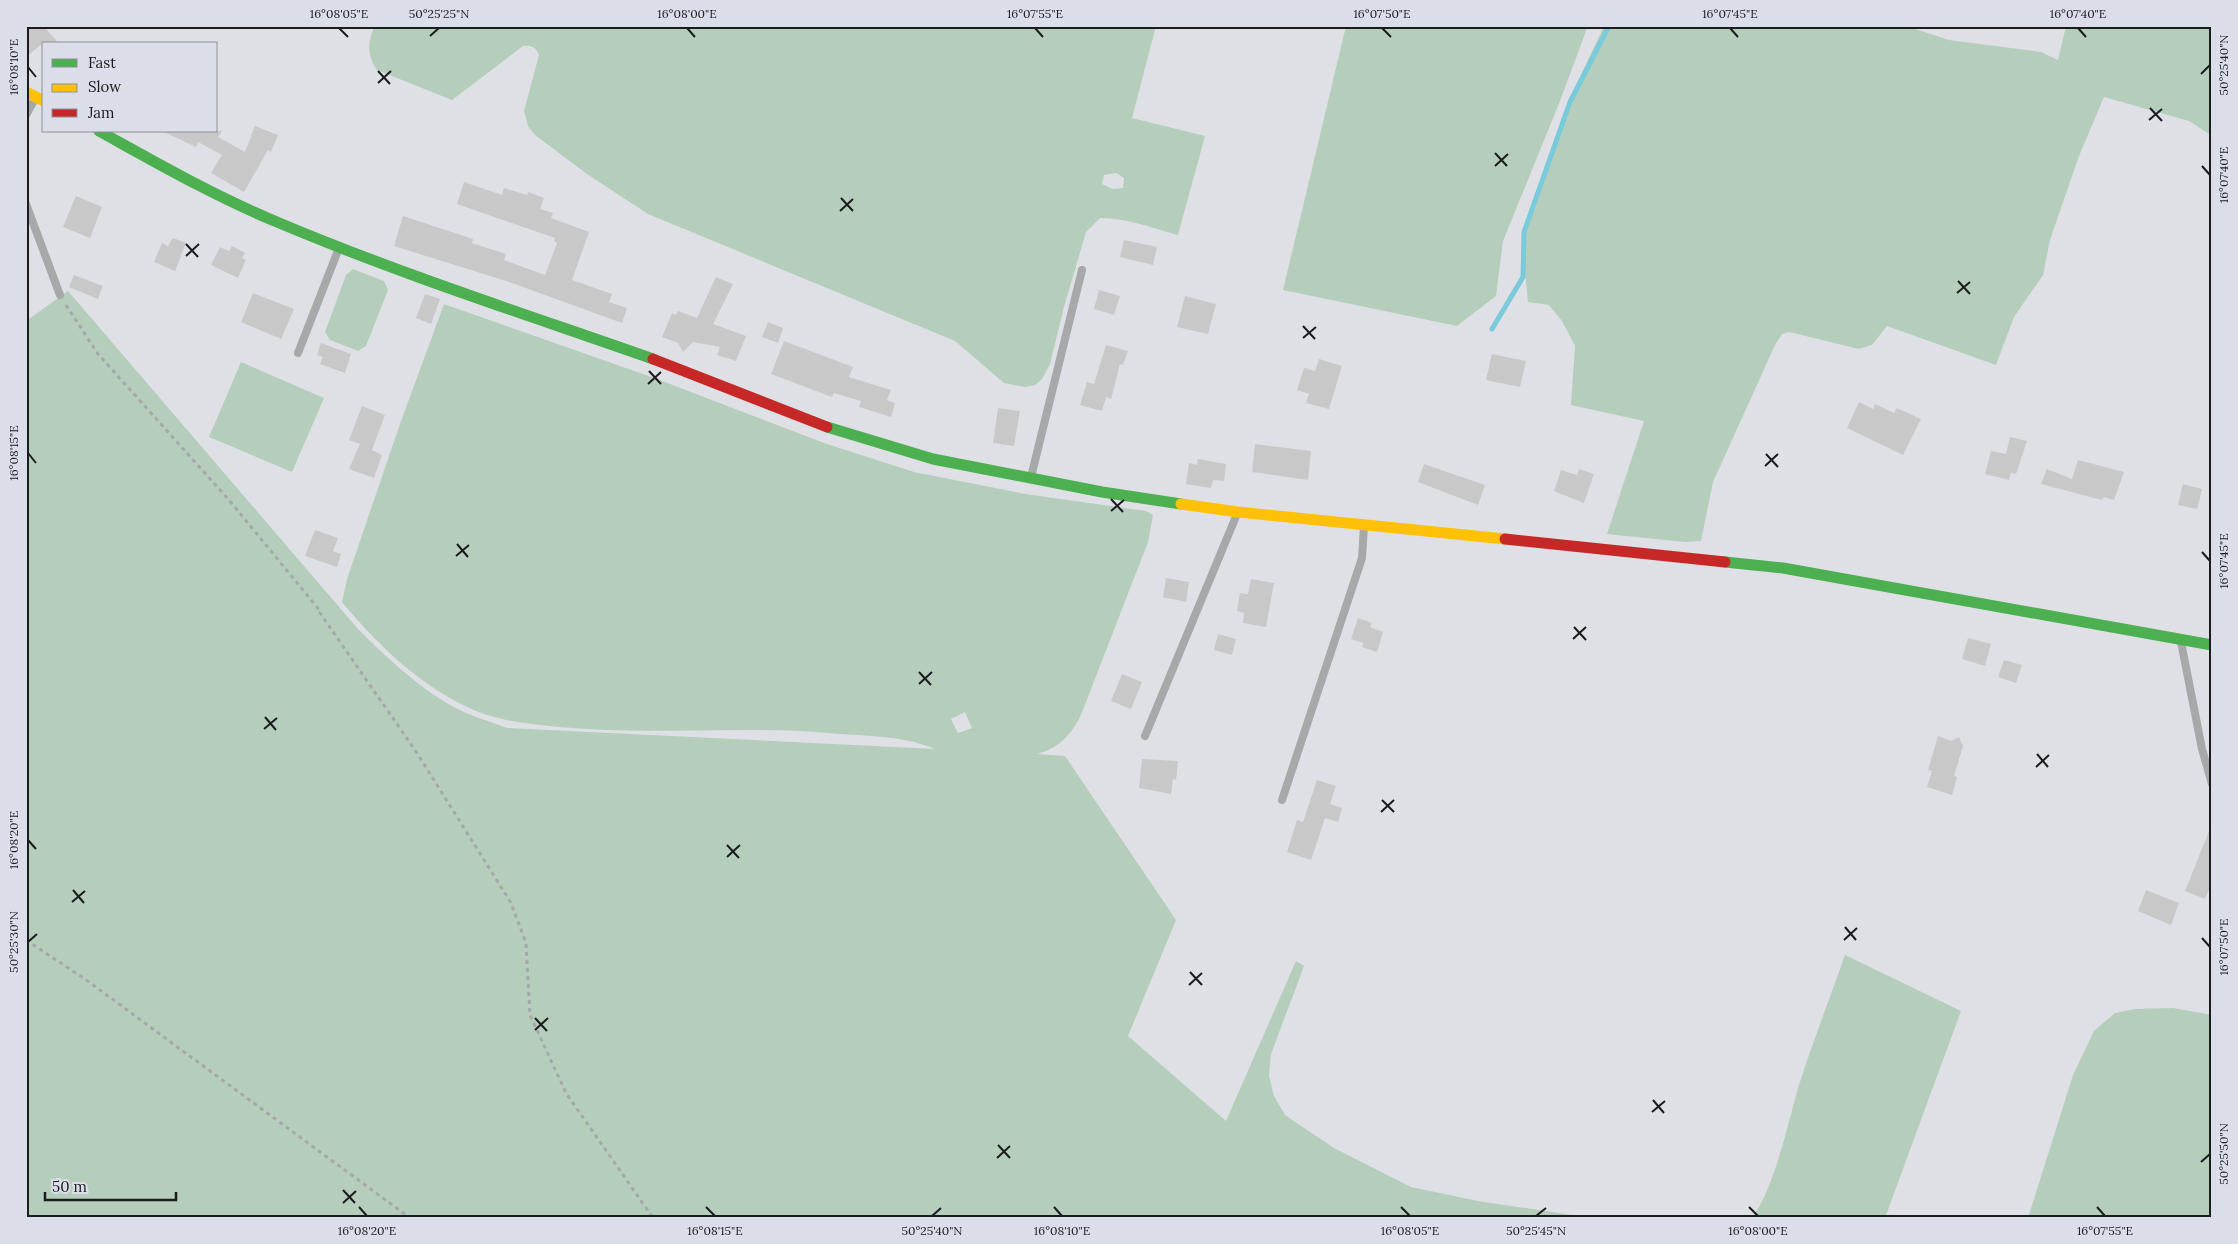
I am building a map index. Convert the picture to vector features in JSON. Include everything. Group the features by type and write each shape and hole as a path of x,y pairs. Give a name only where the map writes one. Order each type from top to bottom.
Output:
{"street":[{"path":"101,132 180,175 276,222 432,282 654,359 835,430 933,459 1102,492 1238,512 1783,568 2212,645"}],"lane":[{"path":"26,114 35,96"},
{"path":"26,204 60,295"},
{"path":"298,353 340,247"},
{"path":"1031,478 1082,270"},
{"path":"1145,736 1238,512"},
{"path":"1282,800 1362,558 1364,524"},
{"path":"2180,639 2202,748 2212,784"}],"path":[{"path":"60,295 98,354 229,500 321,612 320,614 417,753 511,903 526,942 530,1015 566,1093 653,1218"},
{"path":"26,940 85,979 410,1218"}],"green space":[{"path":"375,26 1156,26 1132,118 1205,136 1178,235 1110,218 1100,218 1086,232 1050,364 1042,379 1035,385 1025,387 1004,383 955,341 648,214 587,174 535,135 528,126 524,111 539,55 533,47 523,46 452,100 377,70 371,59 369,48","holes":["1116,173 1124,178 1123,188 1113,189 1102,184 1104,175"]},
{"path":"1346,26 1588,26 1560,101 1503,241 1496,296 1457,326 1283,290"},
{"path":"1604,26 1906,26 1949,40 2041,52 2058,60 2066,26 2212,26 2212,136 2189,121 2104,97 2079,156 2050,240 2043,275 2014,317 1996,365 1887,326 1872,345 1859,349 1789,332 1782,334 1775,345 1713,482 1701,541 1685,542 1607,534 1644,421 1571,405 1575,346 1562,321 1549,305 1528,302 1523,252 1526,232 1579,79"},
{"path":"353,269 384,281 388,290 366,346 358,351 330,340 325,332 346,275"},
{"path":"68,291 358,629 379,650 425,689 450,705 507,728 935,749 922,744 896,739 795,731 593,730 524,723 488,715 465,706 430,685 383,647 342,602 347,579 400,424 444,304 657,379 824,443 914,472 1025,494 1146,511 1153,515 1148,542 1081,715 1064,740 1052,748 1037,754 1065,756 1176,920 1128,1036 1226,1121 1296,961 1304,966 1271,1054 1269,1076 1274,1096 1285,1115 1334,1148 1411,1187 1478,1201 1592,1218 26,1218 26,321","holes":["965,712 972,728 958,733 951,719"]},
{"path":"241,362 324,398 292,472 209,437"},
{"path":"1845,955 1961,1011 1885,1218 1751,1218 1759,1207 1773,1175 1804,1069"},
{"path":"2173,1008 2212,1015 2212,1218 2028,1218 2073,1075 2094,1031 2115,1013 2135,1009"}],"building":[{"path":"26,26 44,26 57,42 42,42 26,57"},
{"path":"255,126 278,135 271,152 268,150 244,192 211,173 222,155 198,142 196,147 164,132 222,131 218,137 245,152"},
{"path":"464,182 502,195 504,188 527,195 528,192 544,198 540,209 553,213 551,218 589,232 572,280 612,294 609,302 627,308 622,323 512,283 394,246 403,216 473,239 472,243 506,254 504,260 545,275 557,243 554,241 555,238 457,204"},
{"path":"76,196 102,207 90,238 63,227"},
{"path":"173,238 186,243 175,271 154,262 162,243 168,246"},
{"path":"1124,240 1157,247 1153,265 1120,257"},
{"path":"232,246 245,253 242,258 246,260 238,278 211,265 220,247 229,251"},
{"path":"74,275 103,286 98,299 69,287"},
{"path":"716,277 733,284 713,324 746,336 736,361 717,355 720,347 693,342 683,352 678,343 662,337 672,313 676,315 678,311 697,318"},
{"path":"1099,290 1120,296 1114,315 1094,309"},
{"path":"253,293 294,309 281,339 241,322"},
{"path":"425,294 440,299 431,324 416,318"},
{"path":"1185,296 1216,304 1208,334 1177,327"},
{"path":"768,322 783,328 778,343 762,337"},
{"path":"784,341 853,367 849,377 891,390 887,400 895,403 891,417 859,407 861,401 834,393 832,397 771,374"},
{"path":"321,343 351,354 345,373 320,364 323,357 317,355"},
{"path":"1106,345 1128,351 1123,365 1120,364 1111,399 1106,397 1102,411 1080,405 1087,382 1094,384"},
{"path":"1492,354 1526,361 1520,387 1486,380"},
{"path":"1319,359 1342,366 1329,409 1306,403 1309,394 1297,390 1304,368 1315,371"},
{"path":"1859,402 1873,409 1875,404 1894,413 1897,408 1921,419 1903,455 1847,428"},
{"path":"362,406 385,415 372,450 382,455 374,478 349,469 360,444 349,440"},
{"path":"998,408 1020,411 1014,446 993,443"},
{"path":"2010,437 2027,441 2016,474 2011,473 2009,480 1985,474 1991,451 2006,454"},
{"path":"1255,444 1311,451 1308,480 1252,472"},
{"path":"1198,459 1226,464 1224,481 1213,480 1211,488 1186,484 1189,463 1197,465"},
{"path":"2078,460 2124,472 2114,500 2104,497 2102,500 2041,484 2047,469 2072,479"},
{"path":"1424,464 1485,485 1478,505 1418,482"},
{"path":"1579,469 1594,474 1584,503 1554,491 1561,470 1577,475"},
{"path":"2183,484 2202,489 2197,509 2178,505"},
{"path":"315,530 338,538 333,551 341,554 337,567 305,556"},
{"path":"1166,578 1189,582 1186,602 1163,597"},
{"path":"1251,579 1274,583 1266,627 1243,623 1244,613 1237,611 1240,593 1248,594"},
{"path":"1358,618 1372,623 1370,627 1383,632 1377,652 1362,647 1363,643 1351,639"},
{"path":"1218,634 1236,639 1232,655 1214,650"},
{"path":"1968,638 1991,644 1985,666 1962,659"},
{"path":"2004,660 2022,665 2016,683 1998,677"},
{"path":"1122,674 1142,682 1131,709 1111,701"},
{"path":"1938,736 1951,741 1959,737 1963,746 1954,776 1957,777 1952,795 1927,787 1932,771 1928,770"},
{"path":"1142,759 1178,761 1176,780 1173,779 1171,794 1139,788"},
{"path":"1317,780 1336,786 1330,804 1342,808 1338,822 1325,818 1311,860 1287,852 1297,820 1303,822"},
{"path":"2211,826 2212,883 2205,899 2185,891"},
{"path":"2146,890 2179,903 2171,925 2138,911"}],"waterway":[{"path":"1492,329 1523,277 1524,232 1570,102 1609,26"}],"traffic: fast":[{"path":"101,132 209,191 323,241 417,277 653,359"},
{"path":"827,427 933,459 1102,492 1181,504"},
{"path":"1725,562 1783,568 2212,645"}],"traffic: slow":[{"path":"26,92 42,100"},
{"path":"1181,504 1238,512 1505,539"}],"traffic: jam":[{"path":"653,359 827,427"},
{"path":"1505,539 1725,562"}]}
